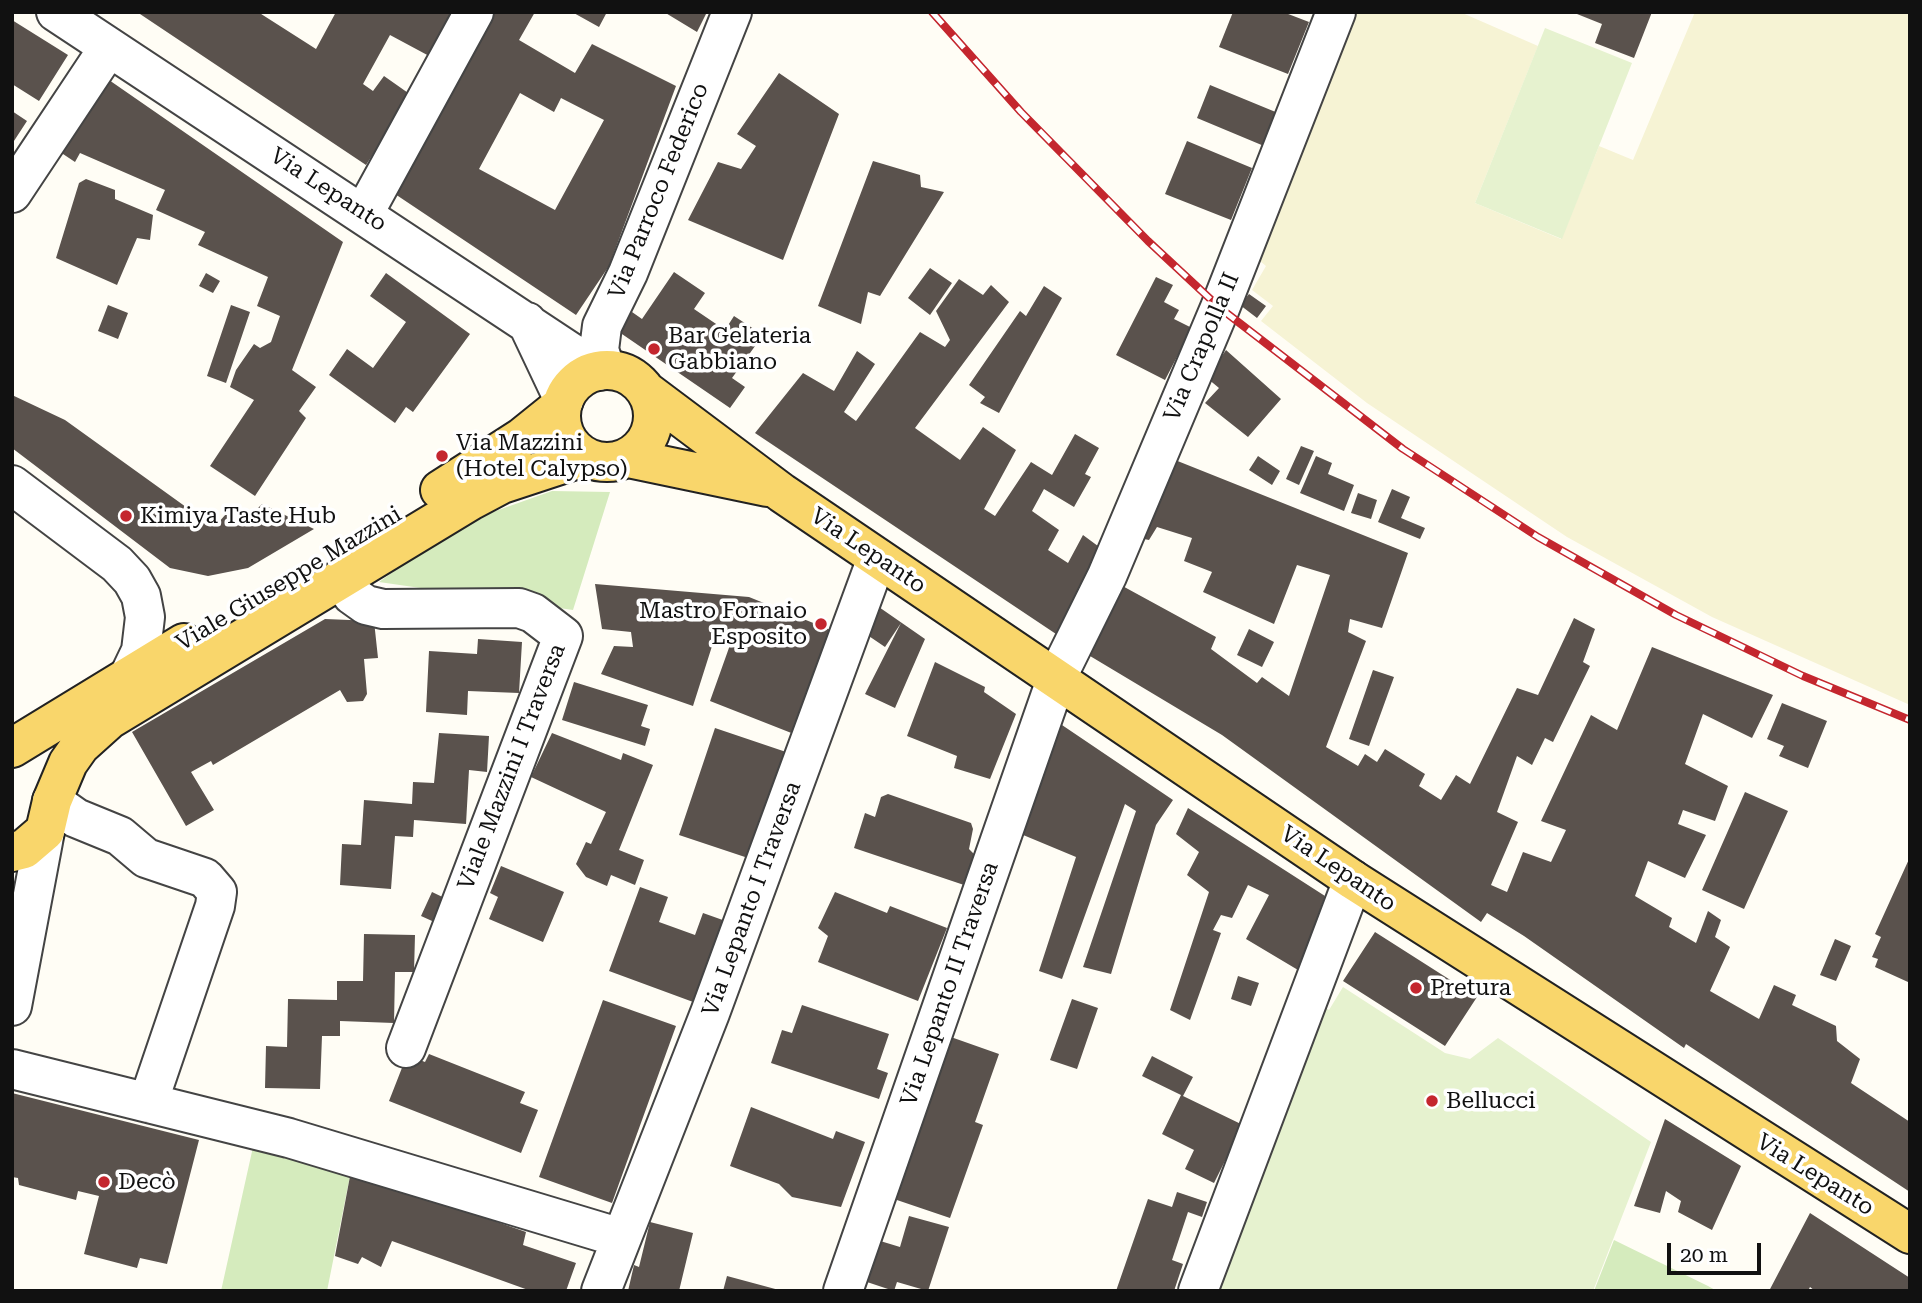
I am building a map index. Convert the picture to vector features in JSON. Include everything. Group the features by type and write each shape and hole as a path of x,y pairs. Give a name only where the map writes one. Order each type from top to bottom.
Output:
{"main road":[{"path":"602,370 621,372 635,379 646,391 653,405 654,421 650,436 641,449 628,458 598,463 572,448 564,435 563,403 577,380 602,370"},
{"name":"Via Lepanto","path":"646,391 776,488 877,558 1057,677 1353,880 1910,1234"},
{"name":"Viale Giuseppe Mazzini","path":"12,748 465,475 522,438 563,403"},
{"name":"Viale Giuseppe Mazzini","path":"12,852 24,849 48,816 74,754 110,719 341,578 502,484 584,457"},
{"name":"Via Lepanto","path":"628,458 776,488"},
{"path":"12,759 38,773 48,786 48,816"}],"street":[{"name":"Via Lepanto","path":"56,12 602,370"},
{"path":"364,213 474,12"},
{"name":"Via Parroco Federico","path":"602,370 598,350 601,326 628,273 732,12"},
{"name":"Via Crapolla II","path":"1057,677 1107,576 1220,308 1336,12"},
{"path":"12,193 108,47"},
{"path":"526,320 563,403"},
{"path":"12,485 117,564 132,580 141,596 145,617 141,651 129,676"},
{"name":"Via Lepanto I Traversa","path":"601,1291 710,1013 877,558"},
{"name":"Viale Mazzini I Traversa","path":"341,578 352,595 366,605 383,609 519,608 533,612 563,636 406,1048"},
{"name":"Via Lepanto II Traversa","path":"843,1291 1057,677"},
{"path":"12,1006 48,816 76,818 120,836 146,858 205,878 217,892 203,945 148,1103"},
{"path":"1198,1291 1353,880"},
{"path":"12,886 23,912 26,938"},
{"path":"12,1069 289,1138 621,1238"}],"shaded area":[{"path":"1351,12 1460,12 1538,46 1475,203 1561,239 1599,146 1633,160 1695,12 1910,12 1910,705 1712,617 1567,537 1367,403 1261,321 1273,306 1252,290 1266,266 1254,256"}],"green space":[{"path":"1545,28 1632,63 1562,239 1475,203"},
{"path":"552,491 610,492 573,610 379,582 442,537 490,513"},
{"name":"Bellucci","path":"1343,987 1445,1053 1470,1059 1498,1038 1651,1142 1593,1291 1212,1291 1312,999 1329,1010"},
{"path":"253,1147 351,1171 327,1291 221,1291"},
{"path":"1614,1240 1708,1286 1717,1291 1594,1291"}],"building":[{"path":"137,12 258,12 316,49 336,12 458,12 431,57 390,35 363,84 373,91 384,76 411,95 366,165"},
{"path":"495,12 535,12 519,40 575,73 592,44 676,86 609,266 576,315 395,194","holes":["520,93 554,112 561,98 604,120 555,210 479,169"]},
{"path":"572,12 607,12 599,27"},
{"path":"664,12 707,12 697,32"},
{"path":"1233,12 1283,12 1309,22 1288,74 1219,47"},
{"path":"1572,12 1652,12 1634,58 1595,43 1602,24"},
{"path":"12,20 68,55 39,101 12,84"},
{"path":"779,73 839,114 783,260 688,220 718,162 741,169 756,146 737,134"},
{"path":"109,80 343,242 292,370 316,387 299,411 306,418 255,496 210,466 254,400 230,387 236,370 254,344 260,348 271,342 280,316 257,306 268,277 198,245 205,232 156,210 165,190 80,153 75,162 60,152"},
{"path":"1210,85 1278,113 1264,146 1197,118"},
{"path":"12,111 27,121 12,144"},
{"path":"1187,141 1252,168 1231,220 1165,194"},
{"path":"873,161 920,175 921,187 944,192 880,296 868,292 861,324 818,306"},
{"path":"86,179 115,190 115,199 153,215 150,240 137,238 117,285 56,258 79,183"},
{"path":"930,268 952,283 930,315 908,298"},
{"path":"674,272 705,293 694,309 725,330 734,316 763,335 732,378 745,387 730,408 619,332 632,312 642,319"},
{"path":"206,273 220,281 213,293 199,286"},
{"path":"386,273 470,334 413,412 406,407 395,423 329,375 347,349 373,368 406,322 370,296"},
{"path":"1156,277 1173,285 1164,302 1179,310 1174,319 1192,328 1165,380 1116,355"},
{"path":"959,279 983,295 991,285 1009,302 915,428 960,460 983,427 1016,450 984,509 995,516 1031,462 1052,475 1075,434 1099,448 1085,474 1091,477 1074,507 1044,489 1032,511 1059,530 1048,550 1068,563 1083,535 1106,552 1062,638 755,433 803,373 834,391 857,351 875,364 844,412 856,421 920,332 945,347 950,340 936,311"},
{"path":"1044,286 1062,298 999,413 980,403 985,397 969,385 1020,311 1026,316"},
{"path":"1249,294 1266,306 1257,318 1240,305"},
{"path":"108,305 128,313 118,339 98,331"},
{"path":"231,305 250,312 226,383 207,376"},
{"path":"1226,350 1281,399 1248,437 1205,403 1219,388 1207,378"},
{"path":"12,395 65,420 186,507 218,523 226,514 242,524 262,504 314,529 248,568 208,576 170,568 12,448"},
{"path":"1301,446 1314,451 1299,485 1286,479"},
{"path":"1160,454 1408,553 1382,628 1350,619 1348,632 1366,641 1326,747 1358,766 1365,754 1377,762 1385,749 1425,774 1419,786 1441,800 1456,775 1470,784 1517,688 1538,695 1574,618 1595,629 1583,662 1590,666 1553,742 1545,738 1532,765 1517,756 1497,812 1518,822 1491,885 1507,892 1523,852 1551,862 1566,830 1541,821 1591,715 1617,730 1652,647 1773,695 1752,738 1703,714 1685,764 1728,786 1715,821 1683,810 1678,824 1706,835 1685,878 1648,861 1635,896 1672,918 1669,927 1696,943 1708,911 1721,920 1715,937 1730,947 1710,991 1759,1019 1774,985 1796,995 1792,1005 1836,1026 1837,1041 1860,1059 1851,1083 1910,1122 1910,1192 1686,1044 1684,1048 1524,936 1487,913 1481,922 1222,735 1080,650 1117,583 1216,637 1211,649 1257,683 1262,677 1289,696 1330,575 1297,565 1274,624 1203,592 1212,572 1184,561 1192,538 1157,527 1149,540 1144,539 1137,553"},
{"path":"1258,456 1280,471 1272,485 1249,470"},
{"path":"1316,456 1332,463 1328,474 1354,485 1344,511 1300,493"},
{"path":"1392,489 1410,497 1401,518 1425,528 1420,539 1378,522"},
{"path":"1358,493 1377,500 1371,519 1351,513"},
{"path":"595,584 749,597 838,633 799,736 710,701 730,645 713,643 693,706 601,674 614,646 633,647 631,632 602,629"},
{"path":"876,605 925,639 895,708 865,694 901,623 885,647 860,630"},
{"path":"325,619 374,621 378,658 364,659 367,694 363,701 347,702 340,690 213,765 211,761 191,772 214,810 186,826 132,732"},
{"path":"1249,629 1274,642 1262,667 1237,655"},
{"path":"478,639 522,642 519,693 468,691 467,715 426,712 429,651 477,654"},
{"path":"935,662 985,687 984,692 1016,714 990,779 954,768 957,756 907,736"},
{"path":"1373,670 1394,677 1369,746 1349,739"},
{"path":"574,682 648,705 641,726 650,729 645,746 562,720"},
{"path":"1782,703 1827,721 1808,768 1779,756 1784,746 1767,739"},
{"path":"1059,723 1173,800 1156,825 1111,974 1083,967 1136,811 1125,804 1062,979 1039,971 1076,857 1016,832"},
{"path":"715,728 792,754 757,861 679,835"},
{"path":"439,733 489,736 487,772 469,770 466,824 414,820 413,837 395,836 391,889 340,885 342,844 361,845 364,800 412,804 413,782 434,783"},
{"path":"552,733 621,760 623,753 653,765 619,850 644,860 635,885 611,875 607,886 586,877 576,864 586,842 591,844 606,812 531,777"},
{"path":"1745,792 1788,811 1744,909 1702,890"},
{"path":"888,794 971,823 973,829 969,849 974,854 964,885 854,848 865,813 875,817 881,797"},
{"path":"1188,808 1325,896 1298,970 1246,939 1269,895 1248,885 1232,918 1221,915 1213,930 1221,933 1190,1020 1170,1010 1209,892 1187,875 1199,852 1176,834"},
{"path":"1910,857 1908,982 1875,967 1878,959 1872,957 1881,937 1875,934"},
{"path":"501,866 564,892 543,942 489,919 498,897 490,893"},
{"path":"640,887 668,897 659,922 695,935 703,913 734,924 704,1006 609,971"},
{"path":"432,892 453,902 441,925 421,916"},
{"path":"835,892 887,913 890,906 947,928 918,1001 818,962 828,936 818,928"},
{"path":"1375,932 1477,997 1445,1046 1343,981"},
{"path":"364,934 415,935 414,972 395,972 394,1023 340,1021 340,1036 322,1036 320,1089 265,1088 266,1046 287,1047 288,999 337,1000 337,981 363,981"},
{"path":"1835,939 1851,946 1836,981 1820,975"},
{"path":"1238,976 1259,983 1251,1006 1231,999"},
{"path":"1072,999 1098,1008 1077,1069 1050,1060"},
{"path":"603,1000 676,1026 612,1203 539,1177"},
{"path":"802,1005 889,1034 877,1069 888,1073 879,1099 771,1063 782,1030 792,1033"},
{"path":"948,1036 999,1054 975,1122 983,1125 950,1218 891,1198"},
{"path":"429,1054 525,1092 520,1103 538,1110 521,1153 389,1101 407,1055 425,1062"},
{"path":"1152,1056 1193,1077 1183,1096 1243,1125 1214,1183 1185,1169 1194,1150 1162,1134 1181,1095 1142,1076"},
{"name":"Decò","path":"12,1093 199,1140 167,1264 140,1258 137,1268 84,1254 99,1196 78,1191 76,1200 19,1185 18,1178 12,1177"},
{"path":"751,1107 833,1139 836,1131 865,1142 841,1207 792,1197 779,1184 730,1166"},
{"path":"1665,1119 1741,1166 1712,1230 1678,1212 1681,1201 1666,1191 1660,1213 1634,1206"},
{"path":"351,1171 526,1232 523,1245 576,1263 566,1291 531,1291 392,1241 381,1267 362,1257 358,1264 335,1256"},
{"path":"1177,1192 1207,1202 1202,1217 1188,1212 1172,1260 1183,1264 1174,1291 1116,1291 1148,1199 1172,1207"},
{"path":"1810,1213 1910,1278 1910,1291 1815,1291 1810,1287 1808,1291 1769,1291"},
{"path":"909,1216 949,1227 928,1291 897,1282 894,1291 864,1281 877,1240 900,1247"},
{"path":"650,1222 693,1233 679,1291 628,1291 634,1265 639,1267"},
{"path":"727,1276 779,1290 779,1291 723,1291"}],"railway":[{"path":"932,12 1021,112 1148,241 1220,308 1403,449 1538,537 1676,615 1803,676 1910,720"}],"place":[{"name":"Bar Gelateria Gabbiano","path":"654,349"},
{"name":"Via Mazzini (Hotel Calypso)","path":"442,456"},
{"name":"Kimiya Taste Hub","path":"126,516"},
{"name":"Mastro Fornaio Esposito","path":"821,624"},
{"name":"Pretura","path":"1416,988"},
{"name":"Bellucci","path":"1432,1101"},
{"name":"Decò","path":"104,1182"}]}
